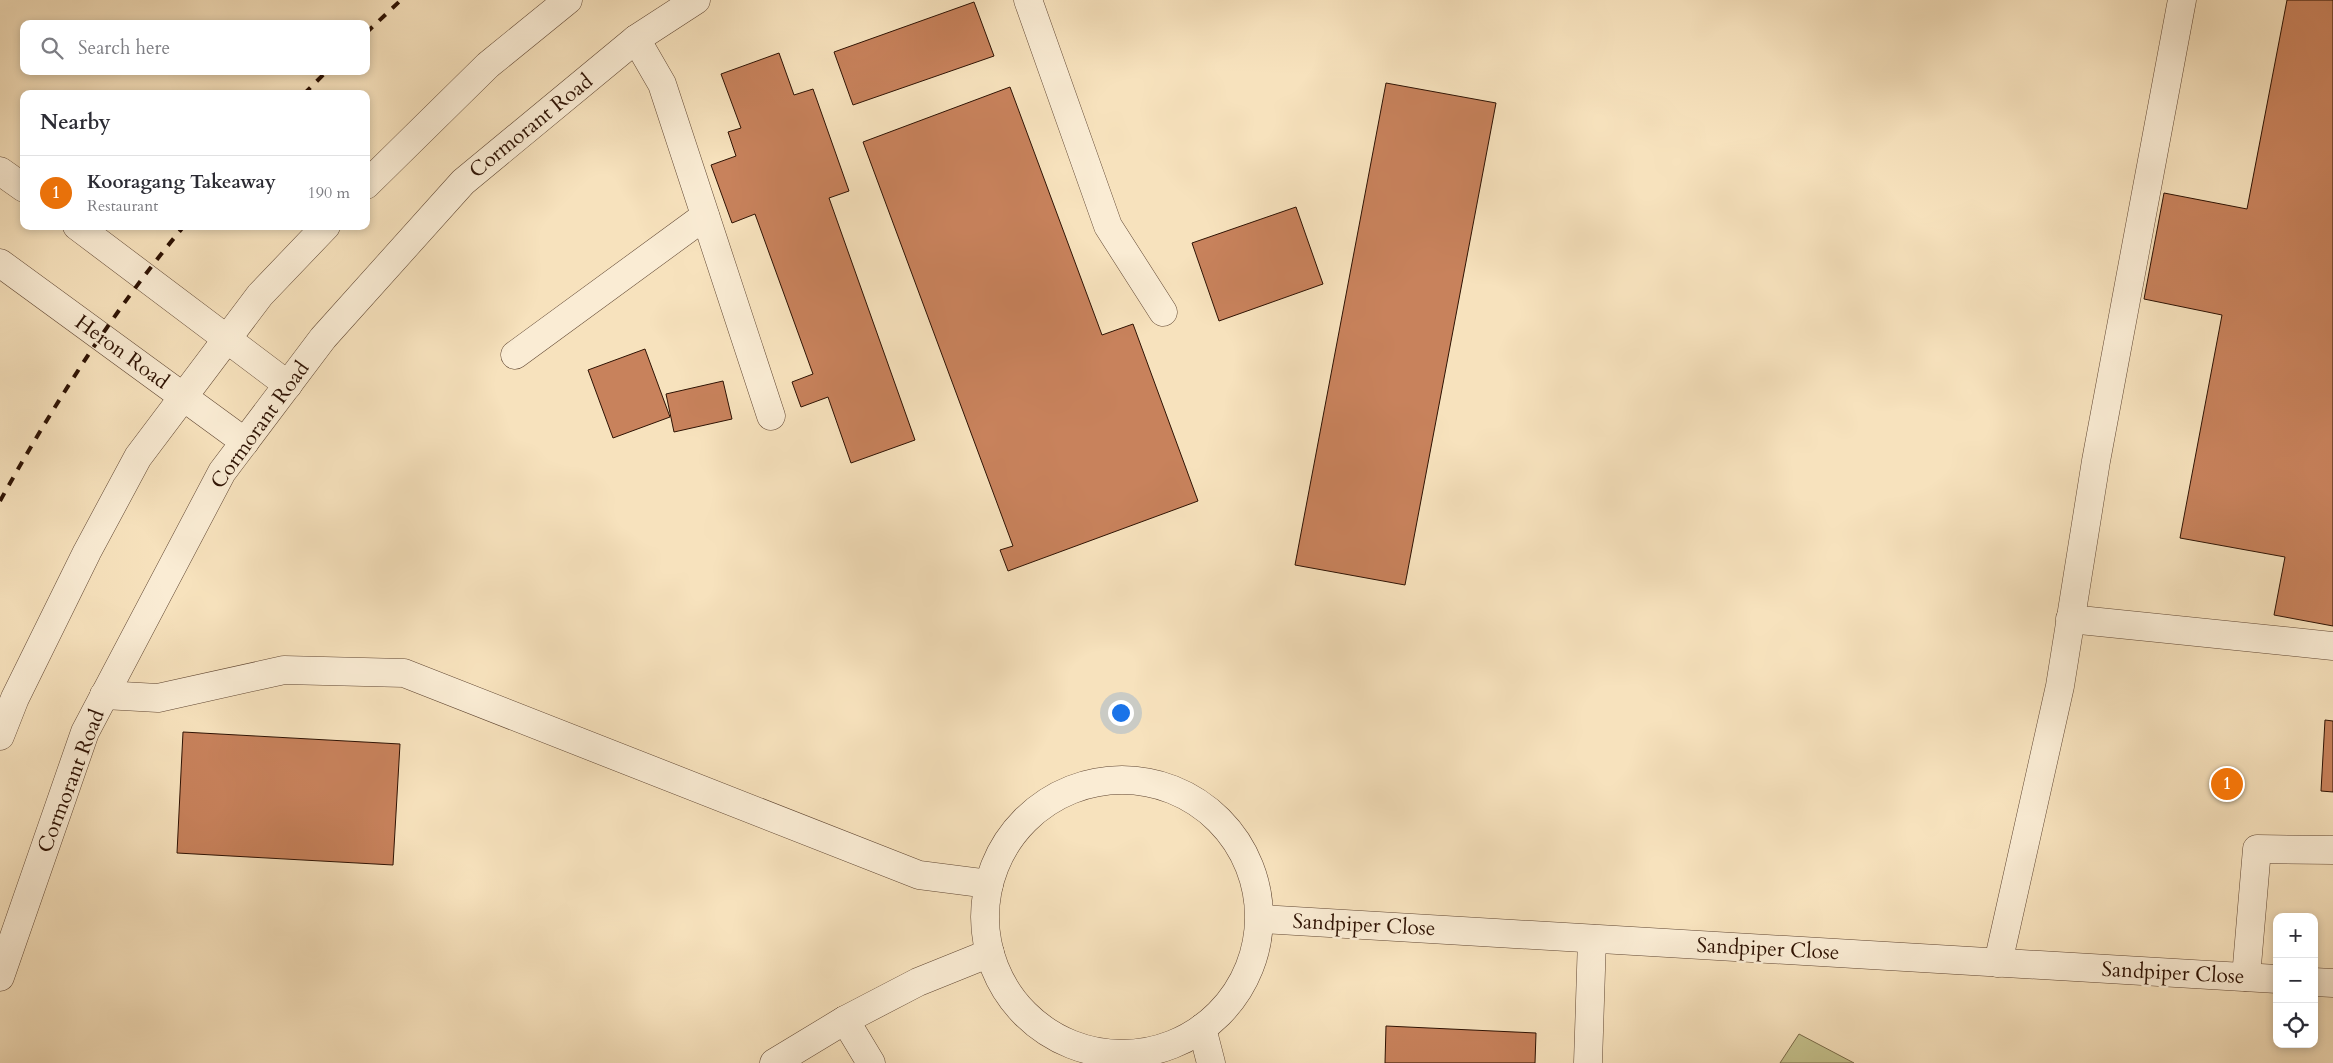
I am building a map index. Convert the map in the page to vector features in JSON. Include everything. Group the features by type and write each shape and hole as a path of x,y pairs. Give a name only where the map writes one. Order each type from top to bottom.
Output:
{"street":[{"path":"370,181 488,65 568,0"},
{"name":"Cormorant Road","path":"0,976 84,732 222,472 323,338 463,182 636,39 696,0"},
{"path":"1028,0 1108,226 1163,312"},
{"path":"1998,963 2060,686 2096,461 2182,0"},
{"path":"636,39 662,84 771,416"},
{"path":"515,354 705,216"},
{"path":"82,230 288,385"},
{"path":"0,736 15,698 96,535 138,457 260,295 322,230"},
{"name":"Heron Road","path":"0,263 245,442"},
{"path":"2070,619 2333,646"},
{"path":"104,696 158,698 284,670 404,673 919,876 989,884"},
{"path":"1104,781 1140,781 1175,790 1192,799 1214,815 1232,834 1242,850 1256,883 1260,919 1255,951 1244,981 1226,1006 1202,1028 1173,1044 1142,1053 1108,1053 1076,1046 1046,1032 1021,1010 1002,984 990,953 984,918 989,884 1002,850 1012,835 1038,809 1069,791 1104,781"},
{"path":"2246,977 2258,849 2333,850"},
{"name":"Sandpiper Close","path":"1260,919 2273,979"},
{"path":"1588,1063 1592,939"},
{"path":"774,1063 845,1020 918,982 990,953"},
{"path":"2318,982 2333,983"},
{"path":"845,1020 871,1063"},
{"path":"1202,1028 1211,1063"}],"shaded area":[{"path":"1799,1034 1854,1063 1780,1063"}],"building":[{"path":"2287,0 2333,0 2333,626 2274,615 2285,557 2180,538 2222,315 2144,299 2164,193 2247,209"},
{"path":"974,2 994,56 853,105 834,52"},
{"path":"779,53 794,95 813,89 849,191 829,198 915,440 851,463 828,397 801,407 792,382 813,374 755,214 732,223 711,165 736,156 728,132 741,128 721,74"},
{"path":"1386,83 1496,103 1405,585 1295,565"},
{"path":"1010,87 1102,335 1133,324 1198,501 1008,571 1000,550 1013,546 863,142"},
{"path":"1296,207 1323,284 1219,321 1192,243"},
{"path":"645,349 670,417 613,438 588,370"},
{"path":"723,381 732,419 674,432 666,394"},
{"path":"2325,720 2333,721 2333,792 2321,791"},
{"path":"183,732 400,744 393,865 177,853"},
{"path":"1386,1026 1536,1033 1535,1063 1385,1063"}],"railway":[{"path":"370,29 401,0"},
{"path":"308,90 323,75"},
{"path":"0,501 63,394 86,359 133,291 181,230"}],"place":[{"name":"Kooragang Takeaway","path":"2227,784"}]}
